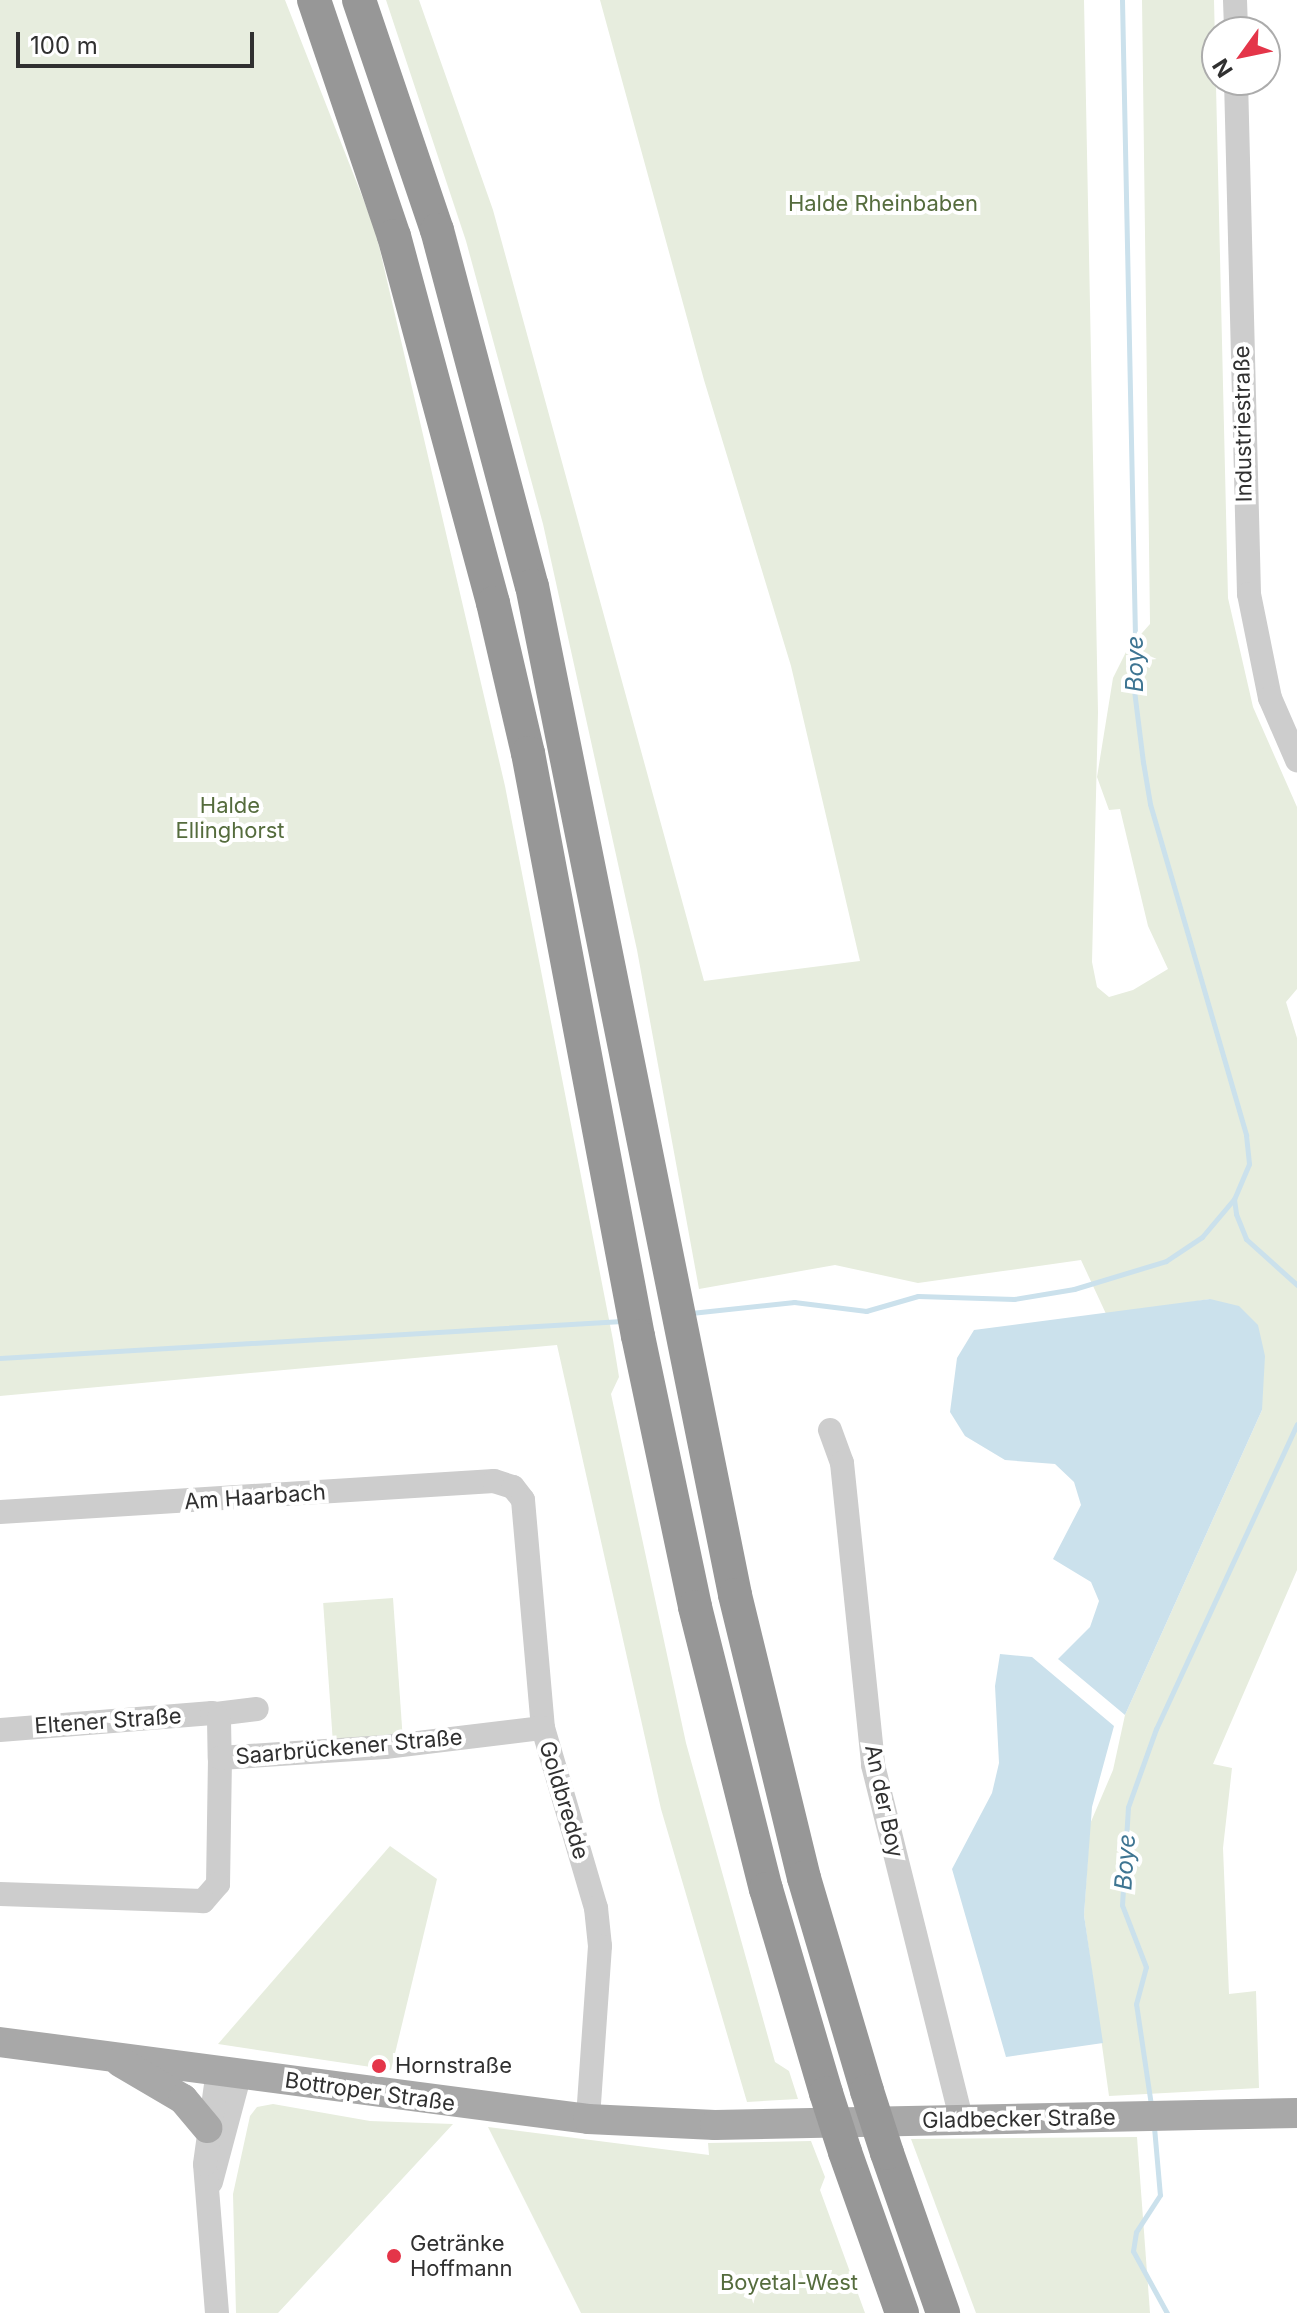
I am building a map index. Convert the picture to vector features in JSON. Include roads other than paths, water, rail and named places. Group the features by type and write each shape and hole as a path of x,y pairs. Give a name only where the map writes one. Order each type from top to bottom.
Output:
{"highway":[{"path":"314,0 394,236 493,603 528,753 638,1336 726,1736 826,2093 902,2313"},
{"path":"359,0 437,230 532,586 679,1329 755,1681 867,2091 943,2313"}],"main road":[{"name":"Bottroper Straße","path":"0,2042 487,2110 588,2119 741,2124"},
{"path":"115,2058 183,2099 207,2128"},
{"name":"Gladbecker Straße","path":"741,2124 1297,2113"}],"street":[{"name":"Industriestraße","path":"1236,96 1245,555 1262,670 1297,760"},
{"name":"An der Boy","path":"830,1430 842,1463 873,1765 962,2121"},
{"name":"Am Haarbach","path":"0,1512 494,1481 510,1484"},
{"name":"Goldbredde","path":"510,1484 523,1500 543,1728 596,1908 600,1946 588,2119"},
{"name":"Eltener Straße","path":"0,1730 257,1709"},
{"path":"216,1714 220,1758"},
{"name":"Saarbrückener Straße","path":"0,1894 203,1901 218,1884 220,1758 385,1747 543,1728"},
{"path":"217,2313 210,2185 205,2164 207,2128 229,2072"},
{"path":"210,2185 220,2164 229,2072"}],"water":[{"path":"1210,1299 1239,1306 1258,1325 1265,1356 1262,1410 1125,1715 1058,1659 1090,1627 1099,1601 1091,1582 1053,1559 1081,1505 1074,1482 1055,1464 1005,1460 965,1436 950,1412 957,1358 974,1330"},
{"path":"1000,1654 1032,1657 1114,1726 1092,1807 1084,1915 1103,2043 1006,2057 952,1869 992,1793 999,1763 995,1686"}],"waterway":[{"name":"Boye","path":"1122,0 1135,634 1132,674 1143,762 1150,804 1246,1135 1249,1164 1234,1199 1236,1214 1246,1239 1297,1285"},
{"path":"691,1313 794,1302 866,1311 918,1296 1014,1299 1074,1289 1166,1261 1202,1237 1234,1199"},
{"path":"0,1358 622,1321"},
{"name":"Boye","path":"1151,2105 1136,2004 1146,1967 1122,1905 1128,1807 1156,1729 1297,1424"},
{"name":"Boye","path":"1154,2127 1160,2195 1136,2232 1133,2251 1167,2313"}],"place":[{"name":"Hornstraße","path":"379,2066"},
{"name":"Getränke Hoffmann","path":"394,2256"}],"park label":[{"name":"Halde Rheinbaben","path":"883,204"},
{"name":"Halde Ellinghorst","path":"230,818"},
{"name":"Boyetal-West","path":"789,2283"}]}
